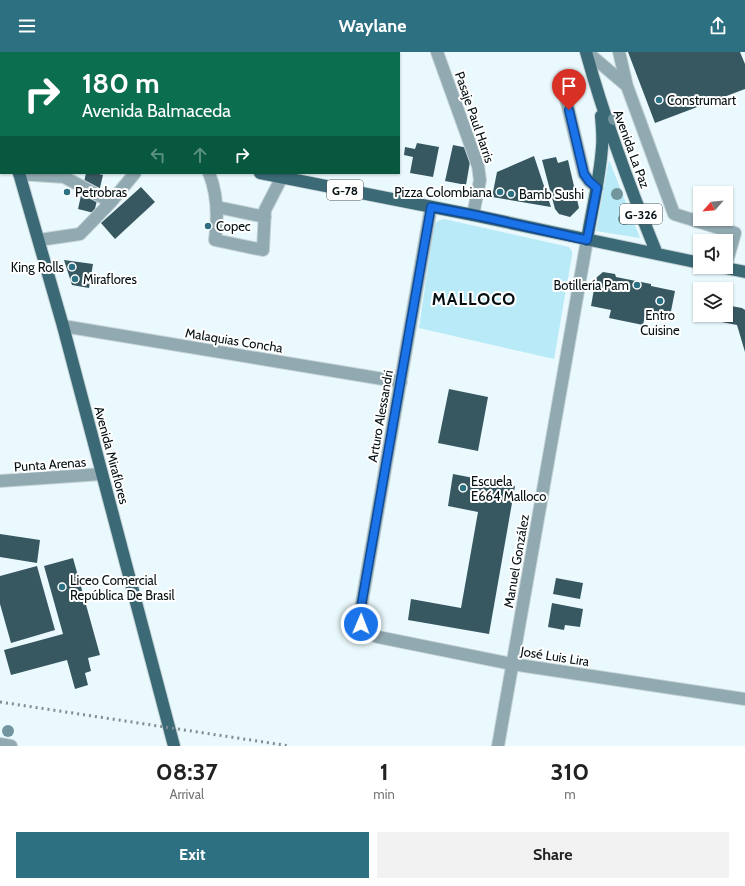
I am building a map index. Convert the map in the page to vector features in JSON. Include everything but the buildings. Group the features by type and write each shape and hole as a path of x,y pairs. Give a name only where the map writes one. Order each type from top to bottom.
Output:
{"main road":[{"name":"Avenida La Paz","path":"587,52 599,98 657,254"},
{"name":"Avenida La Paz","path":"587,240 597,188 602,146 599,98"},
{"name":"Avenida Miraflores","path":"19,174 63,326 174,746"},
{"name":"G-78","path":"264,174 474,215 693,262"},
{"path":"733,269 745,272"}],"street":[{"name":"Pasaje Paul Harris","path":"437,52 478,166 480,180 474,215"},
{"path":"587,52 627,86"},
{"path":"619,52 627,86 674,214 735,233 733,239"},
{"path":"562,82 584,174 597,188"},
{"path":"42,174 64,175 111,202"},
{"path":"38,240 80,234 111,202 134,174"},
{"path":"209,174 217,207 215,240 263,250 265,210 282,178"},
{"path":"217,207 265,217"},
{"name":"Arturo Alessandri","path":"364,629 361,624 360,613 431,207"},
{"name":"Manuel González","path":"498,746 587,240"},
{"name":"Malaquias Concha","path":"63,326 401,382"},
{"name":"Punta Arenas","path":"0,481 102,474"},
{"name":"José Luis Lira","path":"364,629 368,633 378,638 512,664 745,699"},
{"path":"0,744 10,746"}],"shaded area":[{"path":"609,160 640,238 596,231"},
{"path":"444,219 569,247 572,251 572,255 554,359 419,328 434,224"}],"railway":[{"path":"0,702 290,746"}],"place":[{"name":"Construmart","path":"659,100"},
{"name":"Petrobras","path":"67,192"},
{"name":"Pizza Colombiana","path":"500,192"},
{"name":"Bamb Sushi","path":"511,194"},
{"name":"Copec","path":"208,226"},
{"name":"King Rolls","path":"72,267"},
{"name":"Miraflores","path":"75,279"},
{"name":"Botillería Pam","path":"637,285"},
{"name":"Entro Cuisine","path":"660,301"},
{"name":"Escuela E664 Malloco","path":"463,488"},
{"name":"Liceo Comercial República De Brasil","path":"62,587"}],"district":[{"name":"MALLOCO","path":"474,299"}],"route":[{"path":"361,624 360,613 431,207 587,240 597,188 592,185 584,174 569,110"}]}
